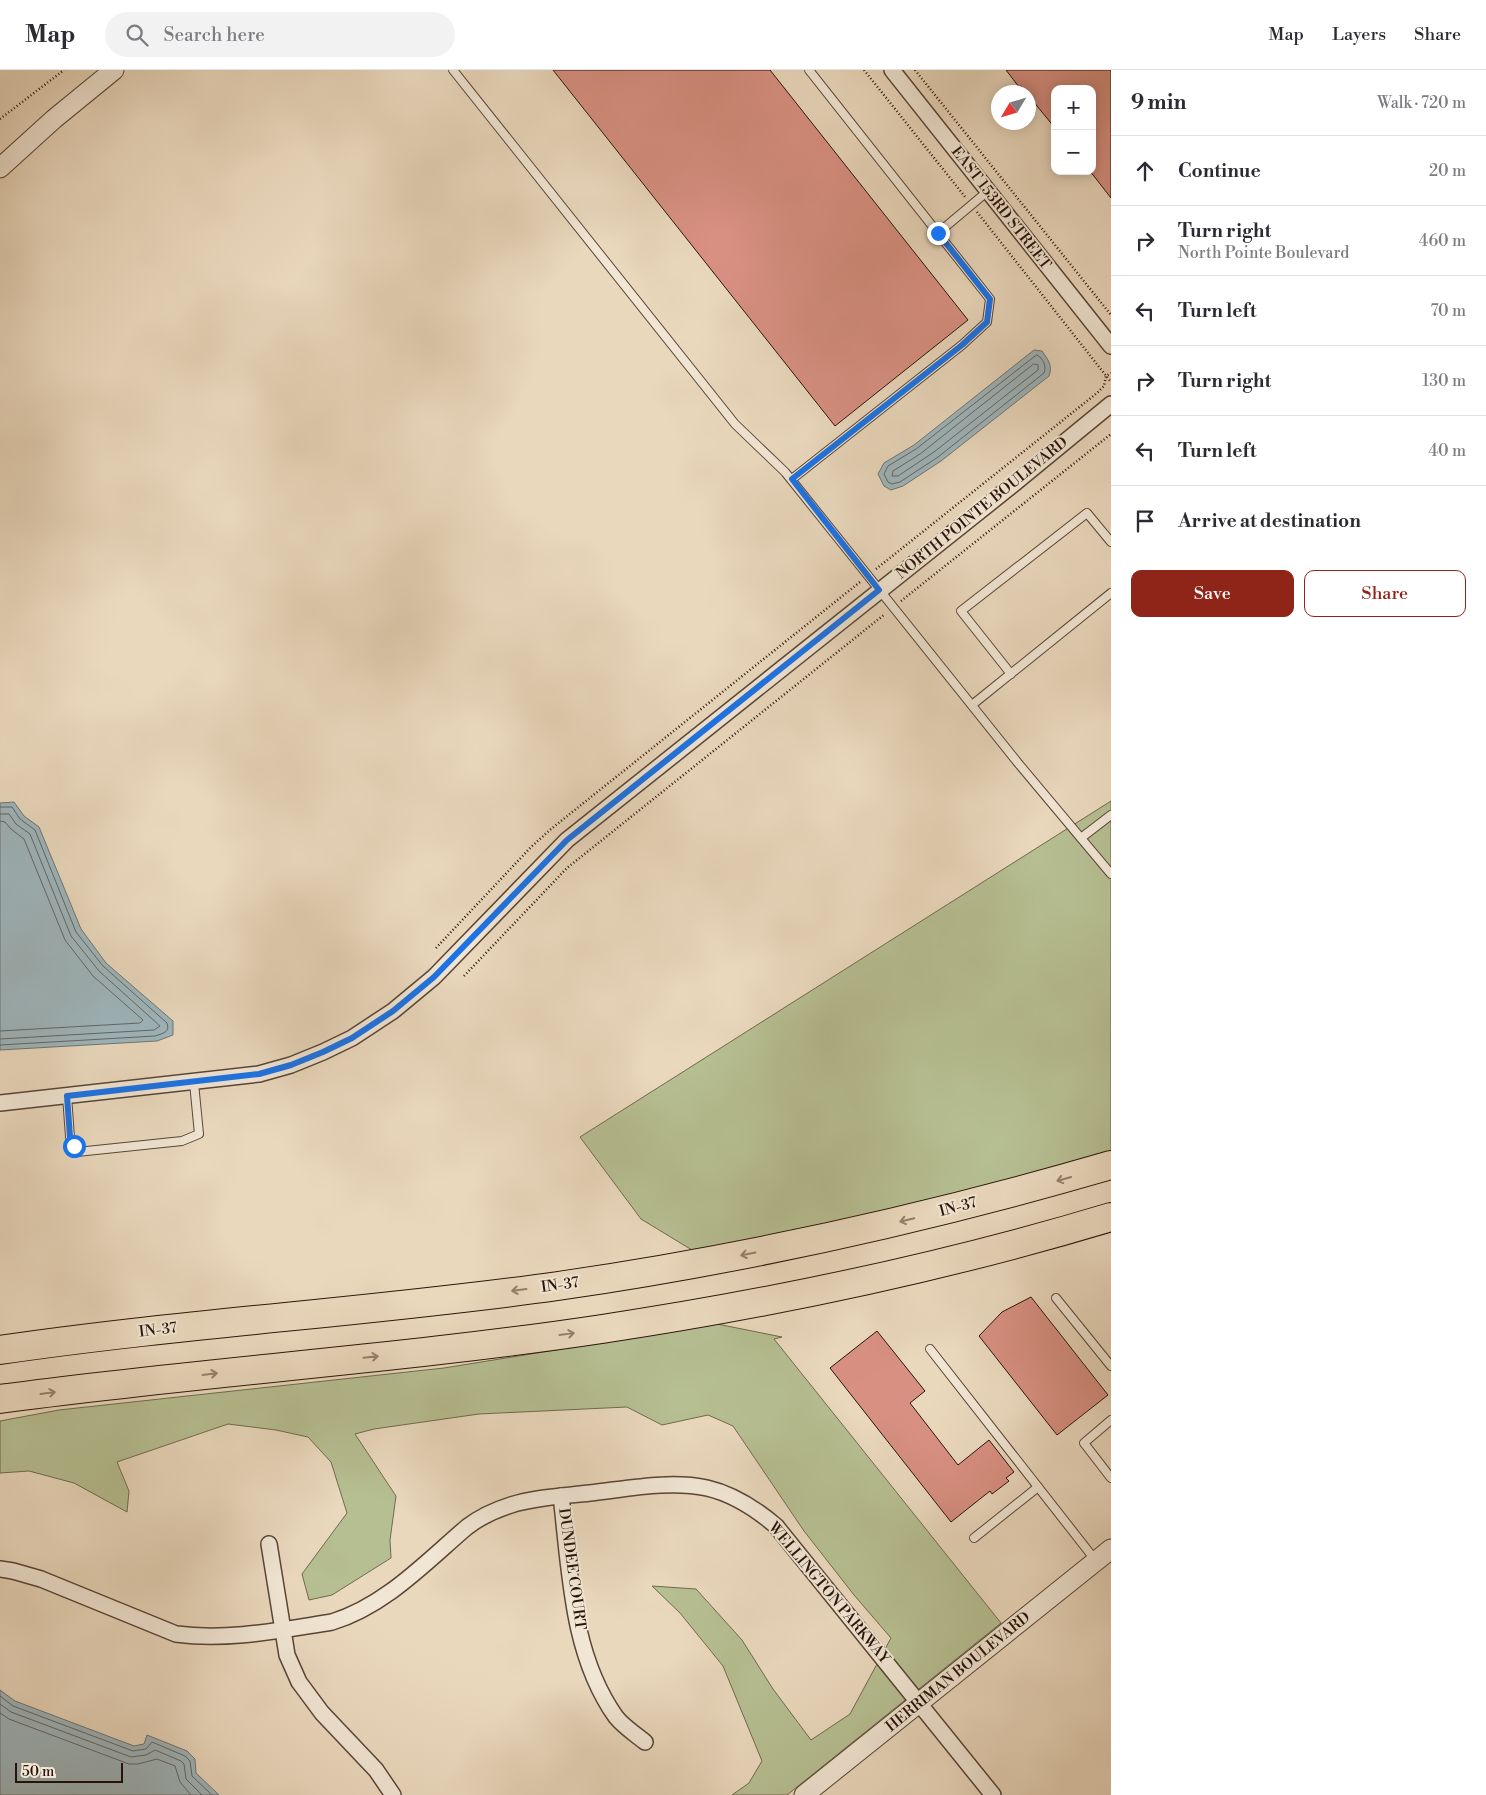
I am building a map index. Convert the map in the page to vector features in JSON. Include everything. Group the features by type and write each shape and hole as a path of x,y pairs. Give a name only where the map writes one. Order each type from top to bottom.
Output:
{"highway":[{"name":"IN-37","path":"0,1350 165,1329 450,1299 625,1276 862,1230 940,1212 1111,1165"},
{"path":"0,1399 223,1372 542,1338 680,1317 877,1278 950,1261 1111,1217"}],"street":[{"path":"0,168 54,118 114,70"},
{"name":"EAST 153RD STREET","path":"892,70 1111,346"},
{"name":"NORTH POINTE BOULEVARD","path":"0,1103 259,1074 291,1065 352,1038 393,1011 434,977 567,840 1010,487 1111,404"},
{"name":"WELLINGTON PARKWAY","path":"0,1569 41,1580 176,1634 196,1637 225,1637 332,1622 364,1610 378,1601 478,1519 512,1505 561,1496 663,1486 689,1486 719,1491 745,1503 762,1514 786,1537 993,1795"},
{"name":"DUNDEE COURT","path":"561,1496 573,1600 585,1649 595,1678 618,1719 645,1742"},
{"path":"269,1544 283,1630 292,1668 307,1695 376,1770 393,1795"},
{"name":"HERRIMAN BOULEVARD","path":"804,1795 1111,1549"}],"lane":[{"path":"453,70 735,424 792,479 893,608 1111,874"},
{"path":"792,479 962,345 987,322 990,299 809,70"},
{"path":"938,233 988,191"},
{"path":"1011,674 961,612 1087,512 1111,542"},
{"path":"972,705 1111,593"},
{"path":"1082,838 1111,815"},
{"path":"67,1096 70,1137 77,1152 182,1141 199,1134 194,1082"},
{"path":"1056,1298 1111,1366"},
{"path":"930,1350 1096,1561"},
{"path":"1111,1420 1084,1443 1111,1478"},
{"path":"974,1538 1038,1487"}],"path":[{"path":"0,119 64,70"},
{"path":"864,70 1111,382"},
{"path":"915,70 1111,315"},
{"path":"436,948 550,829 1096,393 1104,386 1106,376 1111,373"},
{"path":"464,976 568,868 1111,434"}],"green space":[{"path":"1111,801 1111,1164 710,1261 641,1219 580,1137"},
{"path":"717,1324 782,1337 774,1339 1001,1623 787,1795 732,1795 749,1783 762,1761 723,1666 680,1613 652,1586 696,1589 742,1640 773,1689 811,1740 850,1714 891,1638 854,1595 804,1531 733,1426 708,1415 662,1425 627,1407 479,1414 374,1429 355,1434 396,1496 390,1540 391,1558 332,1595 309,1600 302,1574 347,1513 331,1462 308,1437 276,1430 228,1424 117,1462 129,1491 127,1512 74,1483 29,1471 0,1473 0,1421 59,1410 444,1368"}],"water":[{"path":"1034,350 1042,351 1048,360 1050,366 1049,376 941,461 903,486 891,490 884,486 878,474 884,463 914,445"},
{"path":"14,802 24,816 39,827 81,929 106,963 173,1021 173,1035 157,1041 0,1050 0,803"},
{"path":"0,1690 15,1701 134,1746 144,1744 147,1735 187,1751 195,1759 196,1773 219,1795 0,1795"}],"building":[{"path":"553,70 770,70 968,320 835,426"},
{"path":"1006,70 1111,70 1111,198 1093,175 1096,175 1096,85 1051,85 1051,123 1036,105 1036,85 1017,85"},
{"path":"1031,1297 1108,1395 1057,1435 979,1336 1002,1312"},
{"path":"877,1331 925,1391 910,1403 958,1465 989,1440 1014,1472 1006,1478 1009,1481 992,1494 990,1491 951,1522 830,1368"}],"route":[{"path":"74,1146 70,1137 67,1096 259,1074 291,1065 323,1052 352,1038 393,1011 434,977 567,840 879,590 792,479 962,345 987,322 990,299 938,233"}]}
